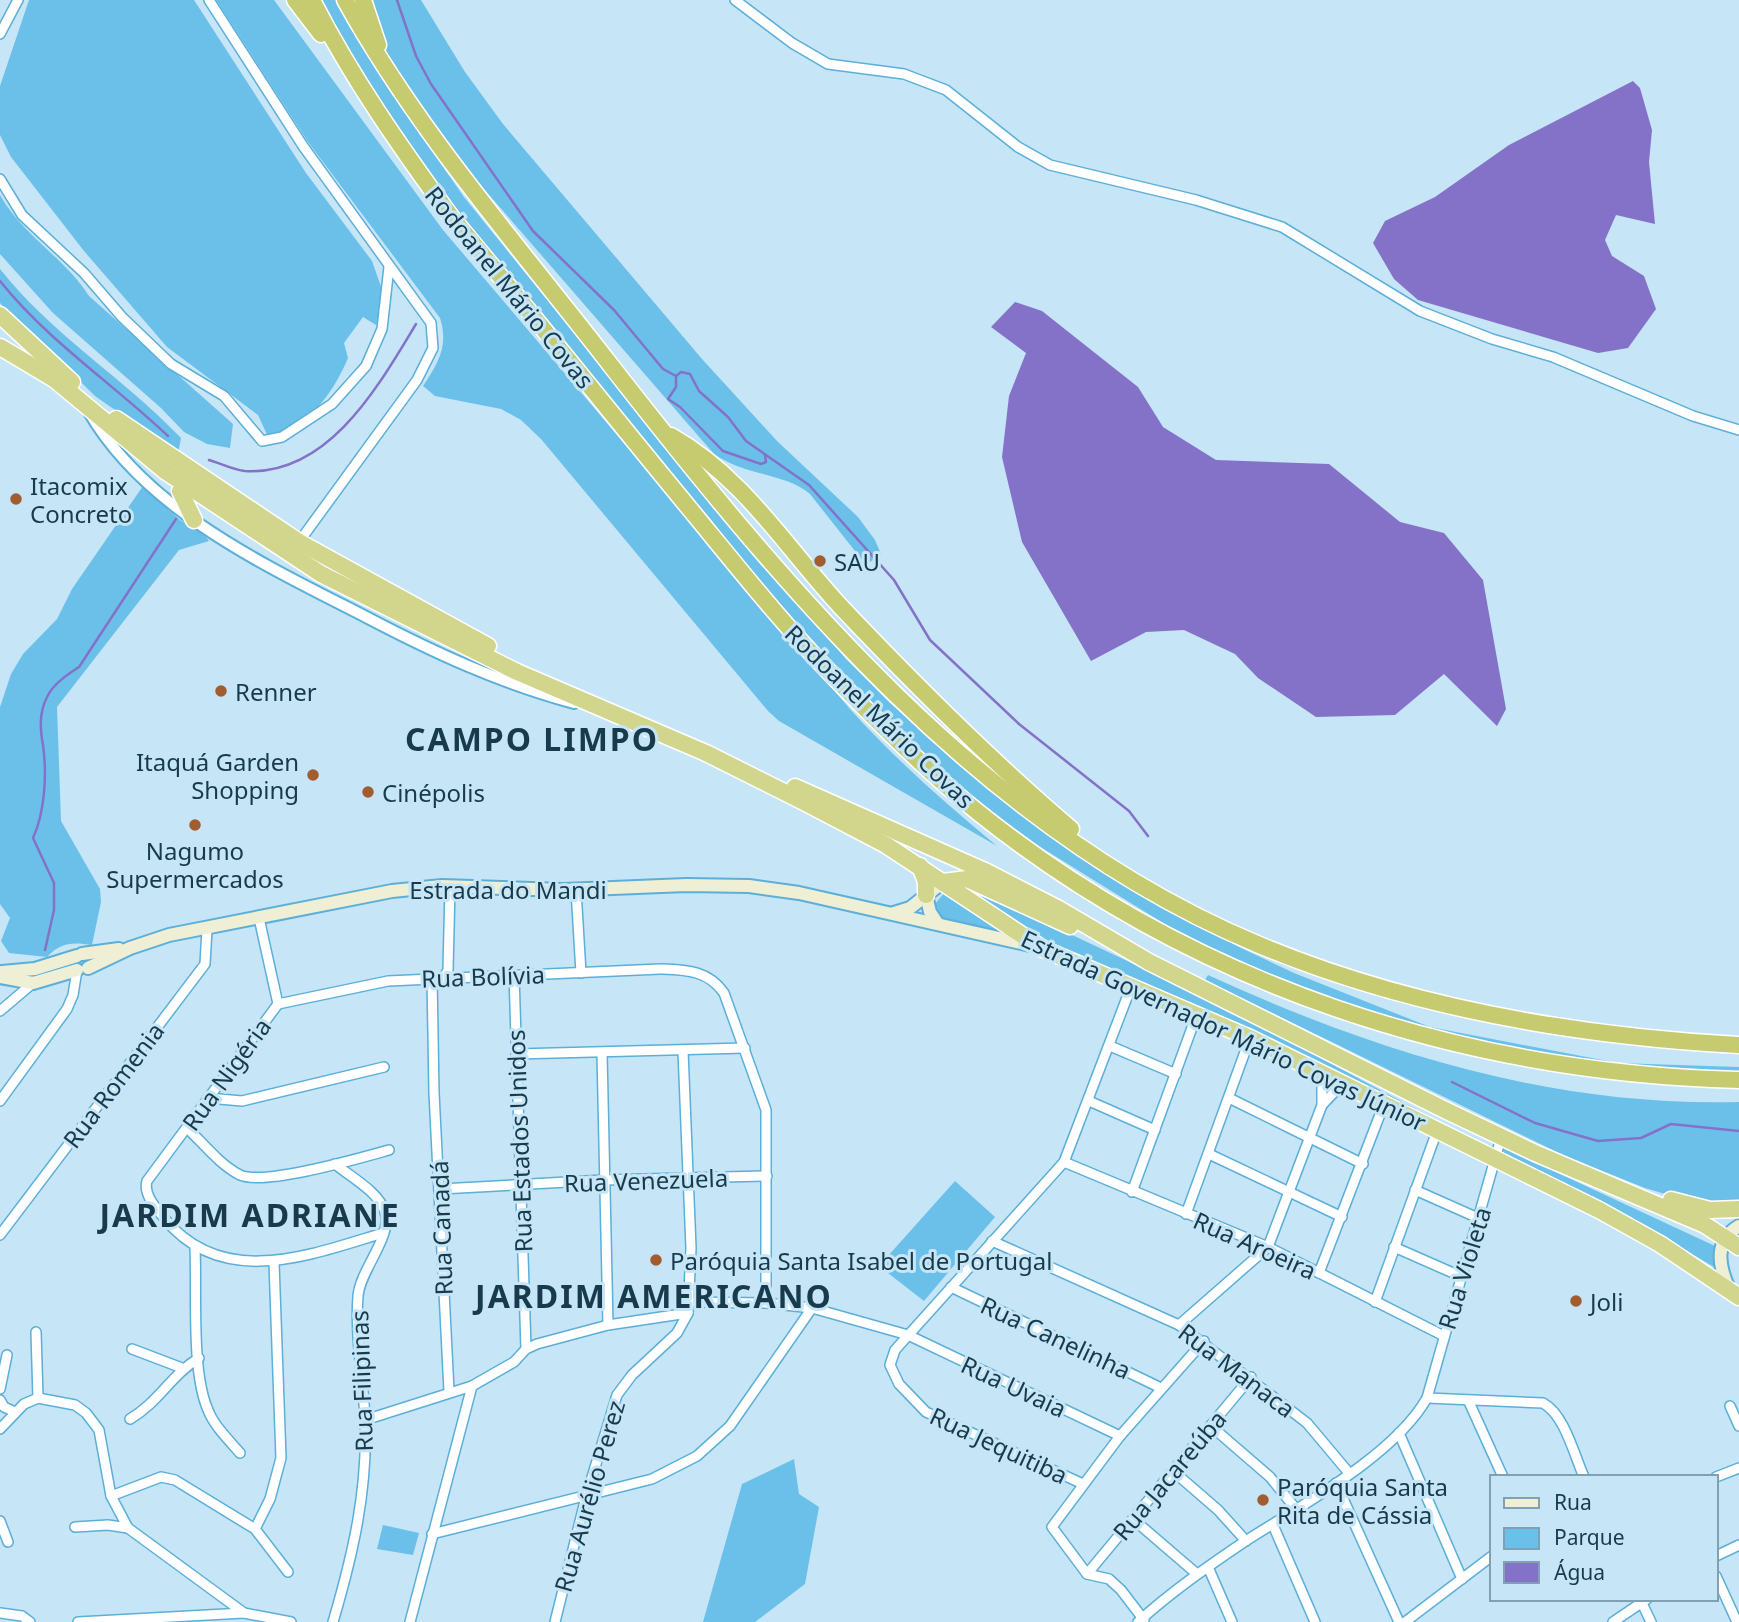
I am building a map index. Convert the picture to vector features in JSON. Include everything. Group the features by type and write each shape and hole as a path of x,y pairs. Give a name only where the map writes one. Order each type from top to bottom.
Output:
{"highway":[{"path":"295,0 345,61"},
{"name":"Rodoanel Mário Covas","path":"312,0 345,61 406,155 452,218 752,585 838,682 897,740 983,816 1089,891 1139,920 1248,976 1346,1014 1495,1054 1548,1063 1645,1075 1739,1080"},
{"name":"Rodoanel Mário Covas","path":"345,0 382,61 468,187 663,431 784,575 902,701 1026,808 1123,874 1252,943 1318,968 1419,998 1583,1031 1739,1045"},
{"path":"363,0 382,61"},
{"name":"Estrada Governador Mário Covas Júnior","path":"0,315 126,427 213,486 299,542 522,664 639,712 987,872 1067,914 1149,962 1501,1138 1696,1221 1739,1247"},
{"name":"Estrada Governador Mário Covas Júnior","path":"0,347 54,379 87,410 186,485 270,542 359,594 517,671 637,722 780,790 886,845 1043,949 1250,1038 1384,1104 1621,1222 1734,1293"},
{"path":"663,431 695,450 741,488 841,607 932,701 1032,796 1123,874"},
{"path":"194,520 180,497 180,491 194,482 213,486"},
{"path":"919,866 926,882 926,895"},
{"path":"943,882 963,878 972,881 1149,962"},
{"path":"1604,1183 1694,1207 1723,1211 1739,1209"}],"main road":[{"path":"889,914 910,908 943,882"},
{"name":"Estrada do Mandi","path":"0,978 33,983 82,969 169,935 410,888 576,890 686,885 748,886 799,892 1043,949"},
{"path":"926,895 930,912 938,924"},
{"name":"Estrada do Mandi","path":"0,972 36,969 79,955 130,948"},
{"path":"79,955 90,960 82,969"},
{"path":"1734,1293 1719,1259 1726,1237 1739,1226"}],"street":[{"path":"0,34 18,0"},
{"path":"209,0 303,146 431,323 433,348 417,380 299,542"},
{"path":"734,0 792,43 828,64 904,74 946,90 1018,147 1050,165 1248,214 1303,238 1420,311 1492,339 1553,357 1693,416 1739,430"},
{"path":"0,178 22,215 85,273 122,317 171,364 224,396 262,441 282,437 332,404 366,366 382,328 389,267"},
{"path":"87,410 97,426 143,478 194,520 261,563 435,653 517,688 637,722"},
{"path":"444,977 448,970 450,887"},
{"path":"576,890 580,973"},
{"name":"Rua Nigéria","path":"195,1248 156,1208 146,1190 148,1181 278,1004 259,918"},
{"name":"Rua Romenia","path":"0,1235 205,964 207,929"},
{"path":"0,1101 67,1009 82,969"},
{"name":"Rua Bolívia","path":"278,1004 378,982 432,977 691,971 705,975 717,984 746,1048"},
{"name":"Rua Estados Unidos","path":"514,975 526,1349"},
{"name":"Rua Canadá","path":"432,977 434,1093 441,1189 449,1391"},
{"path":"0,1011 33,983"},
{"name":"Rua Jequitiba","path":"1083,1484 919,1406 894,1377 890,1365 895,1350 1064,1162 1131,987"},
{"path":"1132,1192 1197,1014"},
{"path":"1186,1214 1250,1038"},
{"path":"1110,1046 1176,1074"},
{"path":"516,1054 746,1048 766,1110 766,1303"},
{"path":"365,1420 472,1385 514,1363 526,1349 608,1325 688,1313 689,1178 683,1051"},
{"path":"602,1053 608,1325"},
{"path":"208,1098 230,1101 256,1098 384,1067"},
{"path":"1179,1325 1268,1247 1322,1105 1322,1074"},
{"path":"1322,1105 1342,1084"},
{"path":"1229,1098 1363,1164"},
{"path":"1089,1101 1155,1130"},
{"path":"1319,1273 1384,1104"},
{"path":"187,1128 232,1170 249,1178 335,1164 389,1150"},
{"path":"1374,1303 1437,1131"},
{"name":"Rua Violeta","path":"1142,1621 1197,1574 1349,1473 1399,1433 1427,1398 1501,1138"},
{"path":"1209,1154 1342,1217"},
{"name":"Rua Aroeira","path":"1064,1162 1268,1247 1374,1303 1444,1336"},
{"path":"240,1453 214,1422 206,1406 199,1358 195,1248 235,1259 274,1263 383,1233 386,1217 382,1204 335,1164"},
{"name":"Rua Venezuela","path":"441,1189 604,1180 767,1176"},
{"path":"1415,1190 1478,1218"},
{"name":"Rua Filipinas","path":"333,1622 362,1507 365,1420 358,1296 383,1233"},
{"name":"Rua Manaca","path":"992,1241 1179,1325 1204,1341 1307,1423 1349,1473"},
{"path":"1394,1247 1460,1276"},
{"path":"255,1529 270,1499 281,1458 274,1263"},
{"name":"Rua Canelinha","path":"951,1287 1161,1388"},
{"name":"Rua Uvaia","path":"690,1302 766,1303 812,1308 908,1335 1120,1436"},
{"path":"432,1534 586,1497 671,1471 713,1443 730,1426 812,1308"},
{"name":"Rua Aurélio Perez","path":"555,1622 586,1497 617,1395 632,1375 677,1333 688,1313"},
{"path":"36,1332 37,1398"},
{"path":"1142,1621 1131,1600 1108,1579 1087,1574 1052,1527 1120,1436 1204,1341"},
{"path":"132,1349 182,1368"},
{"path":"0,1390 7,1355"},
{"path":"130,1419 151,1406 182,1368 199,1358"},
{"name":"Rua Jacareúba","path":"1087,1574 1251,1377"},
{"path":"410,1622 472,1385"},
{"path":"0,1429 15,1412 37,1398 70,1402 95,1422 111,1496 128,1528 244,1613"},
{"path":"1427,1398 1469,1402 1536,1402 1550,1407 1560,1422 1583,1475"},
{"path":"0,1401 15,1412"},
{"path":"1469,1402 1502,1475"},
{"path":"1730,1406 1739,1426"},
{"path":"1211,1426 1270,1477 1296,1509"},
{"path":"1399,1433 1462,1578"},
{"path":"1718,1476 1739,1468"},
{"path":"1173,1471 1227,1519 1246,1541"},
{"path":"111,1496 163,1476 193,1489 255,1529 288,1572"},
{"path":"1336,1483 1399,1622"},
{"path":"1133,1519 1197,1574"},
{"path":"0,1521 8,1542"},
{"path":"75,1527 108,1525 128,1528"},
{"path":"1273,1525 1315,1622"},
{"path":"1718,1555 1739,1545"},
{"path":"1405,1622 1490,1557"},
{"path":"1208,1567 1232,1622"},
{"path":"1718,1581 1737,1622"},
{"path":"1613,1622 1643,1601 1651,1622"},
{"path":"0,1613 22,1616 30,1622"},
{"path":"78,1622 244,1613 291,1622"}],"green space":[{"path":"29,0 194,0 306,173 372,261 385,298 384,312 376,325 363,317 344,343 348,358 327,396 307,418 283,434 269,439 258,415 167,347 84,251 11,157 0,135 0,86"},
{"path":"216,0 274,0 443,230 850,709 921,780 997,846 779,721 541,439 521,420 501,409 435,396 423,386 443,346 440,318 308,142"},
{"path":"317,0 336,0 399,104 464,197 677,461 846,659 890,703 1005,801 1149,897 1239,947 1294,973 1430,1027 1618,1063 1739,1067 1739,1081 1653,1079 1350,1013 1192,941 1034,843 964,790 880,715 769,597 429,181"},
{"path":"359,0 421,0 465,72 503,124 702,359 777,441 858,517 875,540 881,554 866,565 810,494 789,482 739,467 714,454 464,166 398,79"},
{"path":"0,195 20,223 68,270 89,296 233,424 230,448 207,444 184,432 161,408 53,313 0,254"},
{"path":"0,269 42,315 181,438 178,454 95,396 30,332 28,334 0,303"},
{"path":"143,486 180,520 203,533 209,541 179,550 57,707 61,821 100,889 101,902 92,945 67,944 47,957 9,953 1,941 10,918 0,904 0,707 11,674 23,654 57,619 72,589"},
{"path":"961,888 1053,926 1223,1006 1470,1138 1216,1014 1034,938"},
{"path":"945,892 1006,932 955,924 941,918 935,904"},
{"path":"1208,975 1336,1028 1466,1069 1601,1095 1669,1101 1739,1102 1739,1208 1692,1202 1645,1188 1565,1156 1205,980"},
{"path":"1502,1147 1715,1246 1714,1267 1607,1204 1504,1153"},
{"path":"955,1181 995,1217 924,1301 879,1266"},
{"path":"794,1459 799,1494 819,1507 805,1584 755,1622 703,1622 742,1484"},
{"path":"383,1525 419,1533 413,1555 377,1549"}],"water":[{"path":"1633,81 1640,88 1652,130 1649,162 1655,224 1616,215 1605,240 1612,256 1644,276 1656,309 1628,348 1598,353 1418,300 1394,279 1373,243 1385,221 1435,197 1509,145"},
{"path":"1015,302 1042,311 1138,387 1163,427 1216,460 1329,464 1400,522 1444,533 1483,580 1506,709 1497,726 1444,674 1395,715 1316,717 1258,678 1235,654 1184,630 1146,632 1091,661 1022,542 1002,457 1009,396 1026,353 991,327"}],"waterway":[{"path":"397,0 416,56 431,84 533,231 614,310 663,369 676,376 681,372 690,374 699,391 728,417 746,441 809,485 894,580 930,640 1019,724 1129,811 1148,836"},
{"path":"0,281 59,342 168,436"},
{"path":"209,460 245,471 275,469 302,459 326,443 368,399 416,324"},
{"path":"676,376 676,387 668,399 680,407 723,451 761,464 766,462 765,455"},
{"path":"45,950 54,910 54,883 33,838 44,793 41,715 53,688 79,667 176,519"},
{"path":"1452,1082 1535,1123 1598,1141 1641,1138 1671,1124 1739,1131"}],"place":[{"name":"Itacomix Concreto","path":"16,499"},
{"name":"SAU","path":"820,561"},
{"name":"Renner","path":"221,691"},
{"name":"Itaquá Garden Shopping","path":"313,775"},
{"name":"Cinépolis","path":"368,792"},
{"name":"Nagumo Supermercados","path":"195,825"},
{"name":"Paróquia Santa Isabel de Portugal","path":"656,1260"},
{"name":"Joli","path":"1576,1301"},
{"name":"Paróquia Santa Rita de Cássia","path":"1263,1500"}],"district":[{"name":"CAMPO LIMPO","path":"532,738"},
{"name":"JARDIM ADRIANE","path":"250,1214"},
{"name":"JARDIM AMERICANO","path":"654,1295"}]}
